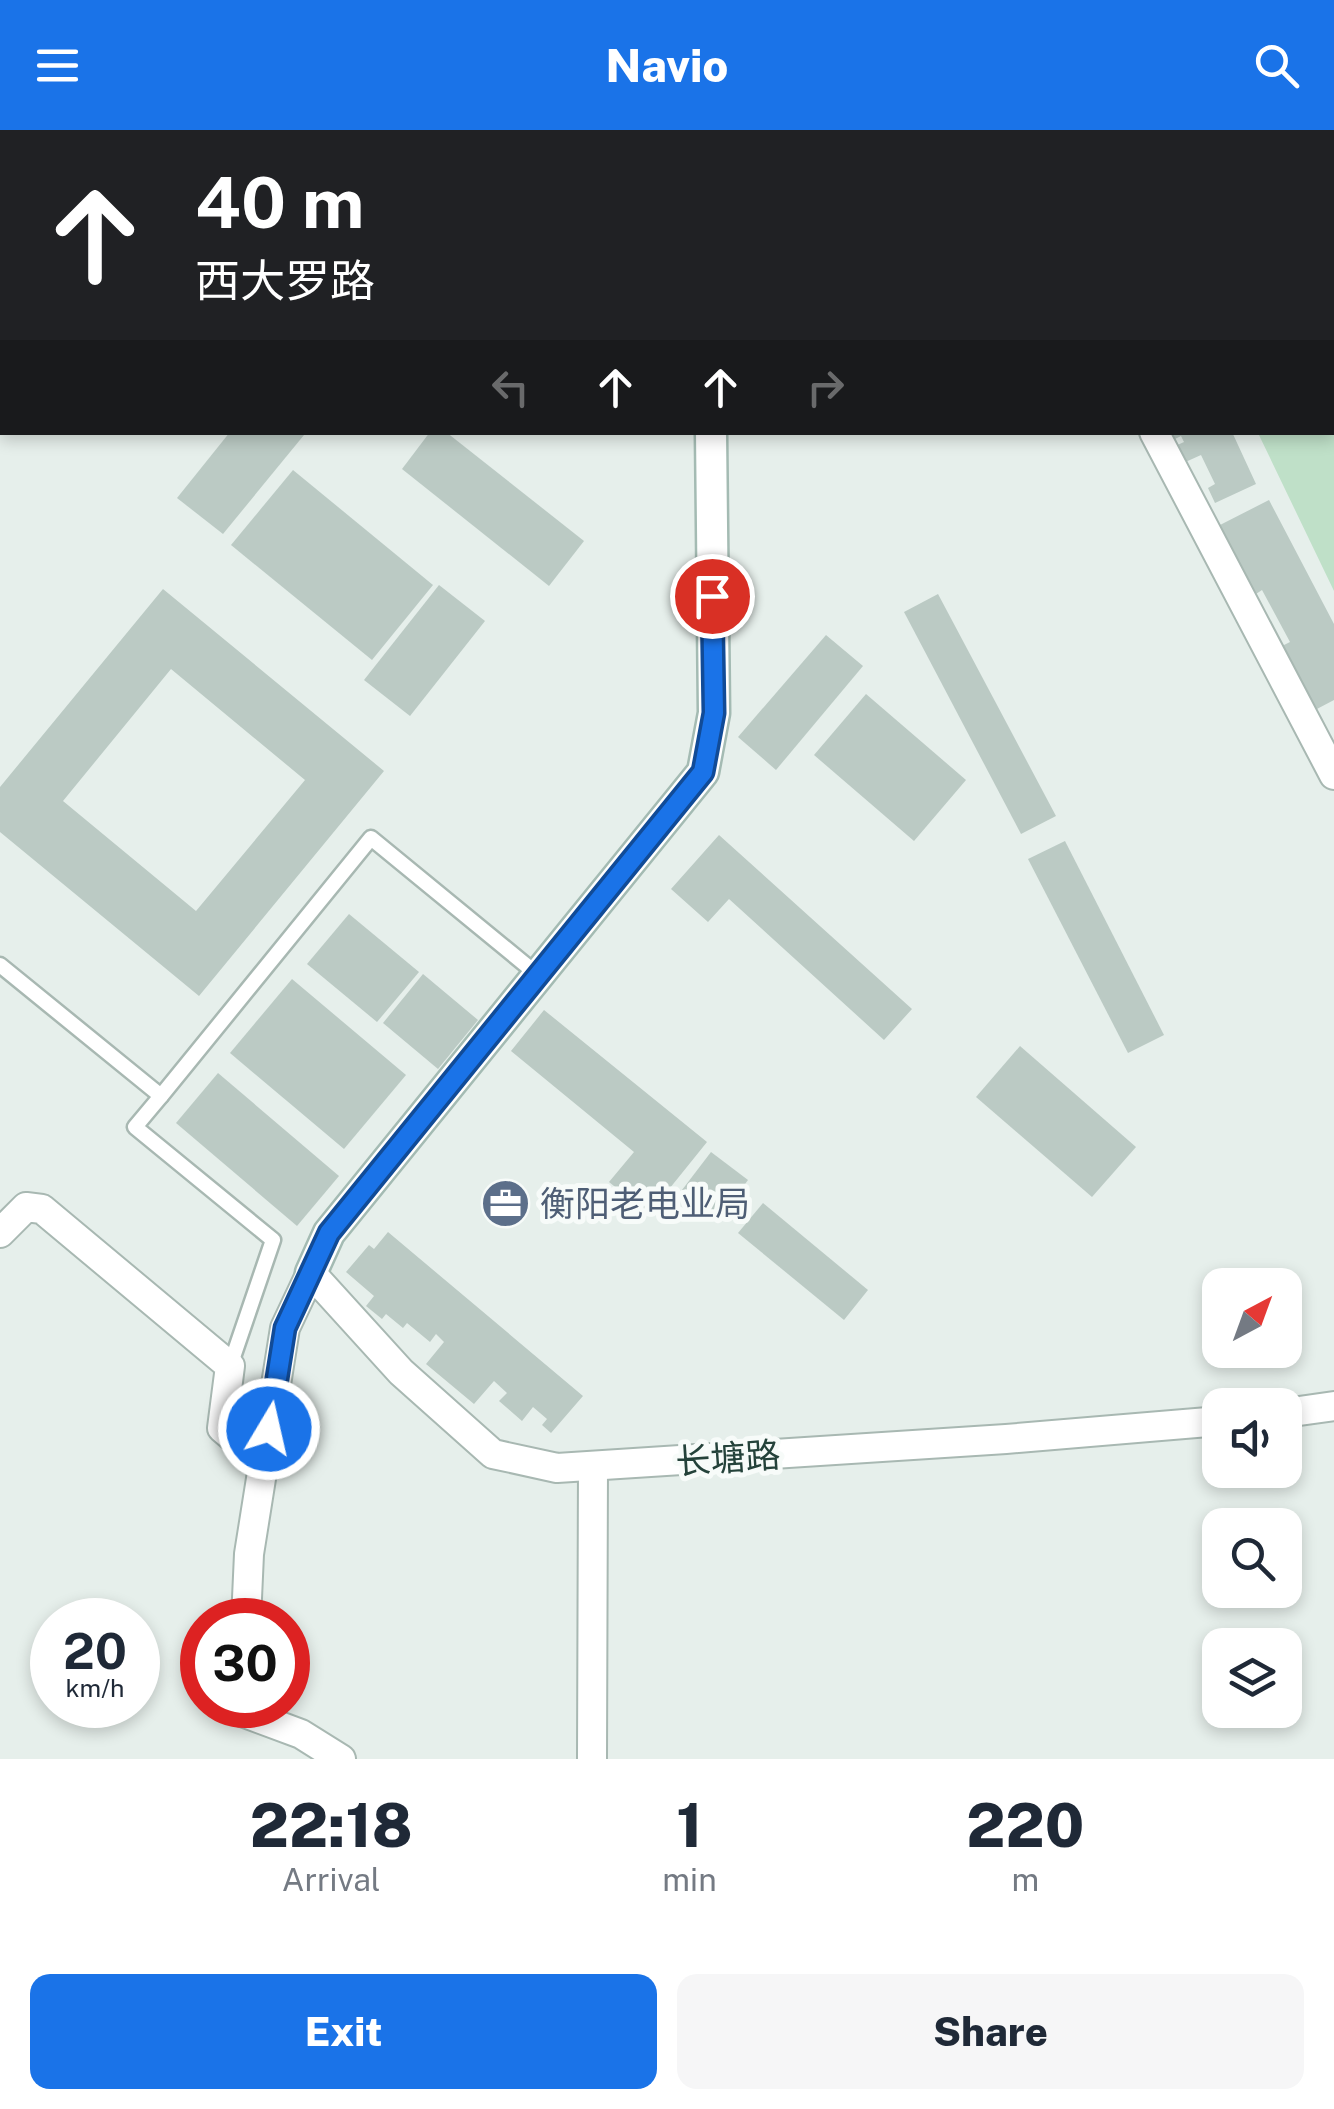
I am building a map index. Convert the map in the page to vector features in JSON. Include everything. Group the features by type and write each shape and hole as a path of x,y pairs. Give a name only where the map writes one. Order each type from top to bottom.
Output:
{"street":[{"path":"247,1598 248,1554 285,1328 329,1233 703,772 714,713 712,435"},
{"path":"1156,435 1334,775"},
{"path":"0,1233 26,1207 42,1209 230,1366 222,1428 263,1463"},
{"name":"长塘路","path":"310,1273 400,1372 492,1454 556,1468 1202,1422"},
{"path":"1302,1410 1334,1406"},
{"path":"592,1759 593,1466"},
{"path":"285,1728 341,1759"}],"lane":[{"path":"230,1366 273,1240 135,1128 160,1096 371,838 538,976"},
{"path":"0,966 160,1096"}],"green space":[{"path":"1259,435 1334,435 1334,591"}],"building":[{"path":"228,435 304,435 223,534 177,498"},
{"path":"428,435 450,435 584,541 549,586 402,469"},
{"path":"1163,435 1233,435 1256,484 1215,503 1208,488 1215,484 1201,455 1181,464 1173,447 1184,442 1181,436 1167,443"},
{"path":"293,470 433,585 372,660 231,545"},
{"path":"1269,500 1334,624 1334,700 1315,710 1282,646 1290,642 1262,590 1256,594 1220,525"},
{"path":"439,585 485,621 410,716 364,680"},
{"path":"163,589 384,771 199,996 0,832 0,787","holes":["171,669 305,780 196,911 63,801"]},
{"path":"938,594 1056,816 1021,834 904,612"},
{"path":"826,635 863,666 776,770 738,737"},
{"path":"866,694 966,780 914,841 814,755"},
{"path":"719,835 912,1009 884,1040 729,899 708,922 671,889"},
{"path":"1065,841 1164,1035 1128,1053 1028,859"},
{"path":"349,914 419,972 377,1022 307,964"},
{"path":"423,974 478,1020 438,1069 383,1023"},
{"path":"292,979 406,1075 344,1149 230,1053"},
{"path":"544,1010 707,1142 649,1214 609,1182 634,1152 511,1051"},
{"path":"1020,1046 1136,1147 1092,1197 976,1097"},
{"path":"218,1073 339,1176 297,1226 176,1123"},
{"path":"711,1152 748,1180 720,1218 682,1190"},
{"path":"763,1203 868,1290 844,1320 738,1233"},
{"path":"388,1232 583,1396 551,1433 542,1425 547,1419 533,1407 522,1421 499,1401 507,1393 494,1381 474,1404 426,1364 444,1342 436,1334 430,1342 407,1323 403,1328 386,1314 382,1319 366,1306 374,1296 346,1272 369,1245 374,1249"}],"place":[{"name":"衡阳老电业局","path":"505,1203"}],"route":[{"path":"269,1429 285,1328 329,1233 703,772 714,713 712,596"}]}
